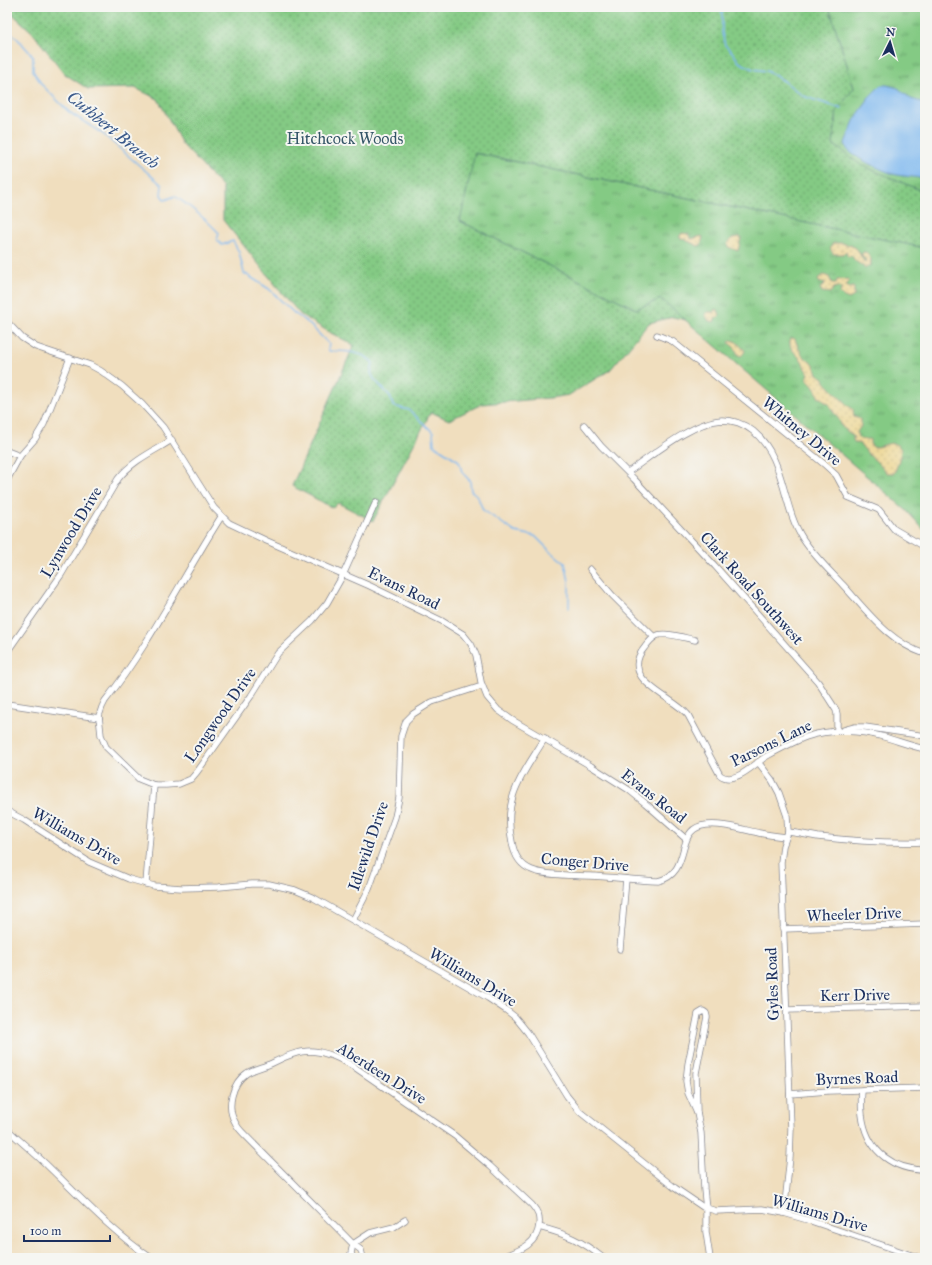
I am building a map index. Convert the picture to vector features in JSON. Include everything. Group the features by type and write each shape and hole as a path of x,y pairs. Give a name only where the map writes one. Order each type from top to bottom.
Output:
{"street":[{"name":"Evans Road","path":"7,322 16,333 29,343 44,350 90,365 122,386 142,404 157,419 172,440 221,517 235,526 370,586 442,621 463,634 471,644 476,655 482,686 487,697 505,715 629,790 686,839 693,830 698,827 708,825 733,827 761,834 904,843 925,842"},
{"name":"Whitney Drive","path":"657,335 672,341 824,464 836,475 848,497 879,510 894,529 925,547"},
{"path":"7,480 20,456 35,439 44,424 70,358"},
{"path":"628,472 674,440 710,423 727,420 750,428 766,445 774,459 793,519 803,540 821,562 877,623 906,645 925,654"},
{"name":"Clark Road Southwest","path":"584,424 602,446 628,472 720,572 818,682 836,710 840,731"},
{"name":"Lynwood Drive","path":"7,652 61,575 120,476 135,462 172,440"},
{"path":"7,451 20,456"},
{"name":"Longwood Drive","path":"99,718 101,736 106,747 139,778 154,785 178,784 191,779 251,696 278,653 322,611 343,575 376,502"},
{"path":"7,704 99,718 102,707 147,643 221,517"},
{"path":"590,569 612,595 654,637 665,634 695,640"},
{"name":"Parsons Lane","path":"654,637 639,656 637,665 640,675 646,682 673,704 685,711 720,775 724,778 734,777 749,770 766,757 804,738 822,732 840,731"},
{"name":"Idlewild Drive","path":"352,920 369,889 395,817 398,798 401,736 406,721 413,714 432,702 482,686"},
{"path":"840,731 855,727 865,727 925,736"},
{"path":"840,731 879,736 925,749"},
{"name":"Conger Drive","path":"545,738 515,789 510,803 510,828 515,854 526,867 536,871 658,881 670,876 679,865 686,839"},
{"name":"Gyles Road","path":"758,762 772,780 779,793 787,816 787,835 783,846 781,862 790,1094 790,1157 784,1213"},
{"path":"146,884 154,785"},
{"name":"Williams Drive","path":"7,810 89,862 129,879 146,884 181,888 261,884 278,885 305,894 488,998 515,1017 528,1033 567,1096 580,1112 675,1188 706,1209 716,1211 762,1209 784,1213 920,1258"},
{"path":"620,949 626,879"},
{"name":"Wheeler Drive","path":"783,929 925,924"},
{"name":"Kerr Drive","path":"786,1010 925,1006"},
{"path":"697,1113 696,1073 707,1017 706,1013 703,1011 698,1014 686,1073 687,1087 697,1113 701,1133 706,1232 710,1258"},
{"name":"Aberdeen Drive","path":"363,1258 361,1250 353,1244 244,1134 234,1122 231,1110 232,1095 237,1084 248,1073 288,1055 302,1052 309,1051 326,1053 339,1058 423,1113 473,1151 535,1209 539,1219 539,1227"},
{"name":"Byrnes Road","path":"790,1094 821,1091 925,1088"},
{"path":"862,1090 862,1120 867,1136 874,1148 891,1162 904,1167 925,1170"},
{"path":"7,1129 111,1227 132,1245 151,1258"},
{"path":"353,1258 351,1253 353,1244 370,1233 394,1227 405,1220"},
{"path":"501,1258 514,1253 532,1242 539,1227 559,1232 574,1238 603,1258"}],"green space":[{"name":"Hitchcock Woods","path":"7,7 829,7 854,88 837,110 833,144 861,165 922,191 925,201 925,248 475,153 460,221 636,309 661,299 686,320 673,317 649,323 610,370 569,395 482,404 449,420 431,412 373,521 338,503 333,508 292,486 354,345 300,314 223,220 223,188 182,144 158,99 135,88 88,89 65,74 32,32 7,9"},
{"path":"829,7 925,7 925,201 922,191 861,165 833,144 837,110 854,88"},
{"path":"474,153 925,248 925,531 906,510 661,299 636,309 460,221"}],"sand":[{"path":"682,233 688,234 691,239 702,236 701,245 698,246 679,237"},
{"path":"741,237 738,251 728,247 727,244 732,238"},
{"path":"843,243 847,245 851,244 851,246 858,250 865,262 866,261 861,254 866,252 871,259 871,264 865,269 855,261 851,255 850,257 847,256 846,251 843,254 834,254 831,248 832,244"},
{"path":"824,275 829,277 832,283 836,283 837,280 848,279 850,281 846,285 849,288 854,288 854,296 849,299 842,296 840,294 841,288 837,287 830,293 822,292 820,288 825,283 820,283 818,280"},
{"path":"715,309 718,310 720,315 718,318 716,317 714,322 708,320 705,314 708,312 714,312"},
{"path":"790,339 795,339 803,356 814,365 817,374 824,378 825,382 842,400 844,400 847,405 853,409 854,417 861,419 861,426 857,432 859,439 870,439 870,444 873,447 891,443 901,449 899,461 894,473 887,473 860,444 855,443 853,436 841,426 829,404 818,397 812,384 806,379 809,374 802,361 790,346"},
{"path":"732,340 745,350 741,356 738,355 735,348 730,344 729,342"}],"water":[{"path":"881,85 898,88 911,99 925,103 925,180 897,175 886,171 870,164 847,149 845,143 854,121 867,102 868,98"}],"waterway":[{"path":"722,7 722,33 725,45 739,62 753,69 767,71 784,81 803,96 842,109"},
{"name":"Cuthbert Branch","path":"7,30 16,37 33,56 33,71 42,85 69,112 103,134 162,185 161,195 165,200 175,196 203,218 219,233 217,240 222,245 233,241 239,252 244,273 269,289 294,313 307,322 329,344 328,350 359,354 369,359 373,363 371,373 374,379 390,396 393,406 409,410 433,432 434,445 459,461 462,472 470,481 471,491 477,495 483,510 515,532 535,536 565,563 569,581 569,608"}]}
